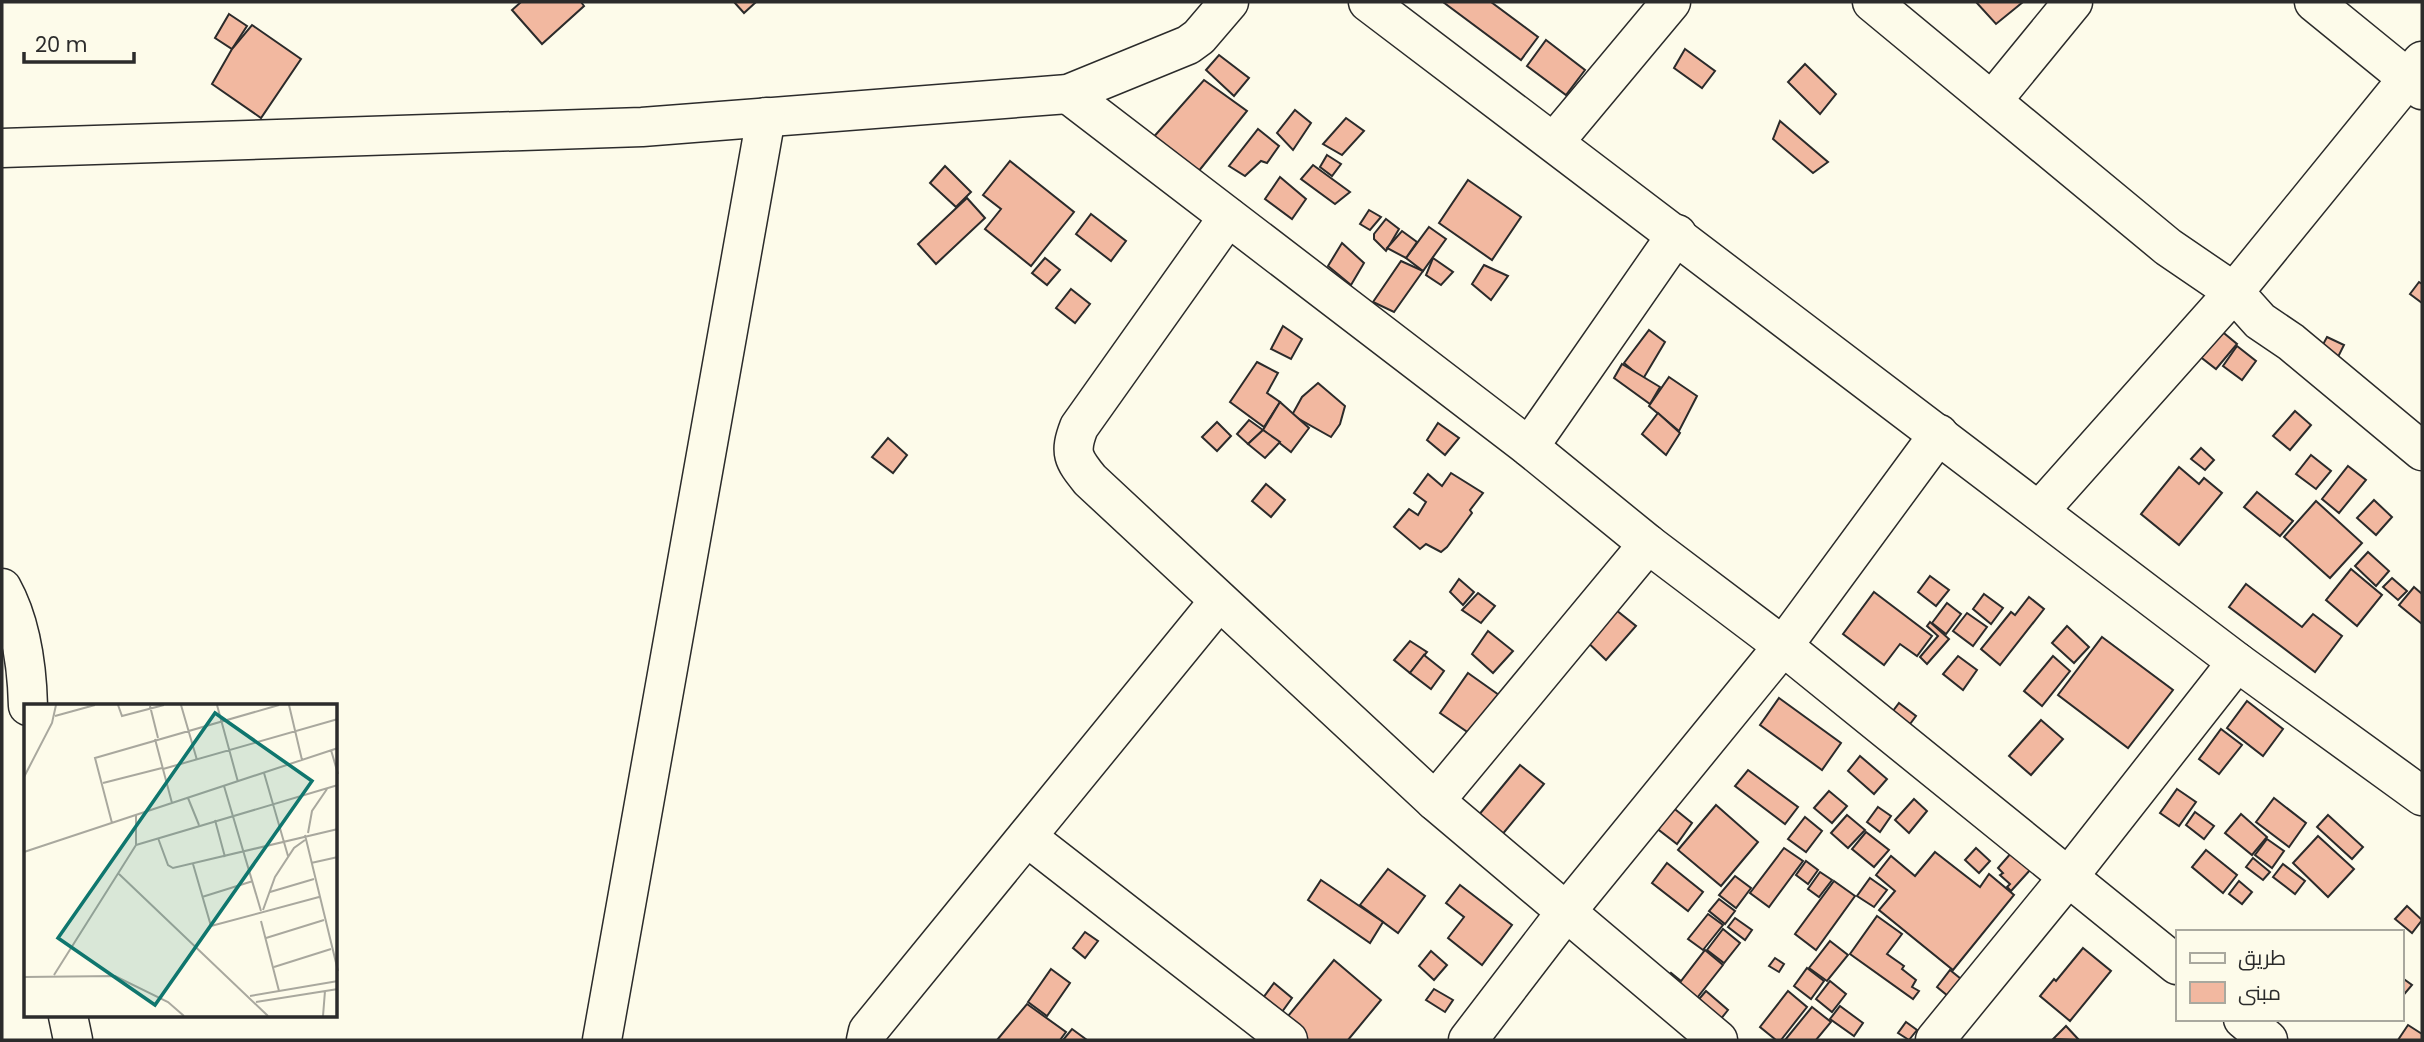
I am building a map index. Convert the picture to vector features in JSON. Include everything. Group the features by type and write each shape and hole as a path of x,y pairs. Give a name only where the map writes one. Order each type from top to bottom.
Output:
{"street":[{"path":"2,148 642,127 1068,94 1188,45 1199,37 1229,2"},
{"path":"1368,2 1555,141 2237,662 2422,796"},
{"path":"1555,141 1671,2"},
{"path":"1872,2 2168,247 2234,292 2260,321 2291,342 2422,451"},
{"path":"1992,101 2073,2"},
{"path":"2039,512 2234,292 2418,76 2314,2"},
{"path":"1068,94 1530,447 1648,544 1783,646 2176,964"},
{"path":"602,1040 766,117"},
{"path":"1228,216 1079,427 1071,448 1077,463 1090,480 1435,801 1718,1040"},
{"path":"1530,447 1677,234"},
{"path":"1468,1040 1566,912 1783,646 1939,434"},
{"path":"1435,801 1648,544"},
{"path":"2,588 10,603 27,672 28,704"},
{"path":"866,1040 868,1031 1219,601"},
{"path":"1935,1040 2069,876 2237,662"},
{"path":"1027,837 1288,1040"},
{"path":"68,1018 73,1040"},
{"path":"2245,1021 2268,1040"}],"building":[{"path":"521,2 581,2 584,6 542,44 512,10"},
{"path":"734,2 756,2 744,13"},
{"path":"1443,2 1491,2 1538,37 1521,60"},
{"path":"1976,2 2023,2 1996,24"},
{"path":"229,14 247,26 232,49 215,38"},
{"path":"252,25 301,59 261,118 212,84 232,49"},
{"path":"1546,40 1585,70 1566,95 1527,66"},
{"path":"1685,49 1715,71 1702,88 1674,68"},
{"path":"1219,55 1249,78 1234,96 1206,70"},
{"path":"1805,64 1836,94 1820,114 1788,82"},
{"path":"1204,80 1247,111 1194,177 1151,140"},
{"path":"1295,110 1311,123 1293,150 1277,133"},
{"path":"1346,118 1364,131 1342,155 1323,144"},
{"path":"1780,121 1828,162 1813,173 1773,139"},
{"path":"1258,129 1279,146 1267,163 1261,161 1245,176 1229,166"},
{"path":"1327,155 1341,164 1332,176 1320,167"},
{"path":"1010,161 1074,212 1031,266 985,229 1001,209 983,195"},
{"path":"1313,165 1350,192 1335,204 1301,179"},
{"path":"945,166 971,192 956,207 930,183"},
{"path":"1280,177 1306,199 1292,219 1265,199"},
{"path":"1468,180 1521,217 1492,260 1439,223"},
{"path":"967,198 985,218 936,264 918,244"},
{"path":"1369,210 1381,217 1370,230 1360,224"},
{"path":"1091,214 1126,241 1111,261 1076,234"},
{"path":"1386,219 1399,229 1386,251 1374,239 1374,234"},
{"path":"1429,227 1446,239 1423,271 1406,258"},
{"path":"1402,231 1417,242 1406,258 1387,248"},
{"path":"1342,243 1364,263 1351,285 1328,266"},
{"path":"1045,258 1060,270 1047,285 1032,273"},
{"path":"1433,258 1453,272 1441,285 1426,275"},
{"path":"1401,261 1423,271 1394,312 1373,302"},
{"path":"1484,265 1508,276 1491,300 1472,284"},
{"path":"2419,282 2422,284 2422,303 2410,294"},
{"path":"1071,289 1090,304 1075,323 1056,308"},
{"path":"1283,326 1302,339 1291,359 1271,349"},
{"path":"2219,329 2237,344 2216,369 2198,355"},
{"path":"1649,330 1665,342 1643,379 1624,363"},
{"path":"2327,337 2344,345 2337,359 2320,350"},
{"path":"2237,346 2256,361 2242,380 2223,366"},
{"path":"1257,362 1278,373 1267,393 1280,402 1264,427 1230,402"},
{"path":"1622,364 1660,387 1650,404 1614,378"},
{"path":"1669,377 1697,396 1679,431 1649,406"},
{"path":"1318,383 1345,406 1340,424 1331,437 1292,415 1302,397"},
{"path":"1280,402 1309,428 1291,452 1263,430"},
{"path":"2295,411 2311,425 2290,450 2273,436"},
{"path":"1658,413 1680,433 1666,455 1642,434"},
{"path":"1249,420 1263,430 1248,444 1237,434"},
{"path":"1217,422 1231,436 1217,451 1202,437"},
{"path":"1438,423 1459,438 1445,455 1427,440"},
{"path":"1263,430 1280,442 1265,458 1248,444"},
{"path":"888,438 907,455 893,473 872,457"},
{"path":"2201,448 2214,460 2205,470 2191,459"},
{"path":"2311,455 2331,471 2316,489 2296,474"},
{"path":"2348,466 2366,480 2339,513 2322,499"},
{"path":"2179,467 2199,484 2204,478 2222,493 2179,545 2141,514"},
{"path":"1451,473 1483,493 1447,547 1441,552 1426,544 1420,549 1394,527 1409,509 1418,515 1426,502 1414,493 1428,474 1442,486"},
{"path":"1266,484 1285,500 1271,517 1252,501"},
{"path":"2257,492 2293,521 2280,536 2244,507"},
{"path":"2374,500 2392,517 2376,535 2357,518"},
{"path":"2316,501 2362,543 2330,578 2284,537"},
{"path":"2368,552 2389,571 2376,586 2355,566"},
{"path":"2351,569 2382,595 2357,626 2326,600"},
{"path":"1930,576 1949,590 1936,606 1918,592"},
{"path":"2392,578 2407,591 2398,600 2383,587"},
{"path":"1459,579 1474,592 1463,605 1450,592"},
{"path":"2246,584 2302,627 2313,614 2342,636 2315,672 2229,607"},
{"path":"2414,587 2422,594 2422,624 2399,605"},
{"path":"1874,592 1932,636 1917,656 1900,644 1884,665 1843,634"},
{"path":"1478,593 1495,606 1481,623 1462,610"},
{"path":"1984,594 2003,608 1991,624 1973,609"},
{"path":"2029,597 2044,609 2000,665 1981,649 2011,612 2015,615"},
{"path":"1606,602 1636,626 1606,660 1576,631"},
{"path":"1947,603 1961,614 1946,634 1932,623"},
{"path":"1967,613 1987,627 1973,646 1953,631"},
{"path":"1930,622 1949,639 1927,664 1920,657 1938,636 1927,626"},
{"path":"2067,626 2089,647 2074,663 2052,643"},
{"path":"1488,631 1513,651 1493,673 1472,654"},
{"path":"2102,637 2173,690 2128,748 2058,695"},
{"path":"1410,641 1427,652 1410,673 1394,660"},
{"path":"1424,655 1444,671 1431,689 1410,673"},
{"path":"1958,656 1977,670 1963,690 1943,674"},
{"path":"2053,656 2070,671 2042,706 2024,691"},
{"path":"1468,673 1506,700 1479,740 1440,713"},
{"path":"1779,698 1841,743 1822,770 1760,725"},
{"path":"2247,701 2283,729 2263,756 2227,728"},
{"path":"1899,703 1916,716 1901,736 1884,723"},
{"path":"2041,720 2063,739 2031,775 2009,756"},
{"path":"2221,729 2242,745 2219,774 2199,759"},
{"path":"1860,756 1887,779 1874,794 1848,771"},
{"path":"1520,765 1544,784 1501,836 1478,816"},
{"path":"1748,770 1798,807 1785,824 1735,786"},
{"path":"2177,789 2196,802 2179,826 2160,813"},
{"path":"1829,791 1847,806 1832,823 1814,808"},
{"path":"2274,798 2306,823 2289,847 2256,822"},
{"path":"1914,799 1927,811 1909,833 1895,820"},
{"path":"1716,805 1758,842 1721,886 1678,850"},
{"path":"1671,806 1692,823 1677,844 1655,827"},
{"path":"1878,807 1891,816 1880,832 1867,822"},
{"path":"2195,812 2214,826 2204,839 2186,825"},
{"path":"2241,814 2267,837 2252,855 2225,833"},
{"path":"1847,815 1865,830 1848,848 1831,833"},
{"path":"2328,815 2363,847 2352,859 2317,827"},
{"path":"1805,817 1822,831 1806,852 1788,839"},
{"path":"1866,832 1889,850 1874,867 1852,849"},
{"path":"2318,836 2354,869 2328,897 2293,863"},
{"path":"2267,839 2284,851 2272,868 2255,855"},
{"path":"1784,848 1803,861 1769,907 1750,893"},
{"path":"1976,848 1990,861 1979,873 1965,860"},
{"path":"2206,850 2237,875 2223,893 2192,867"},
{"path":"1935,852 1980,887 1989,874 2014,895 1953,970 1879,910 1895,891 1876,875 1891,856 1915,876"},
{"path":"2012,852 2031,869 2011,891 2007,887 2010,884 2000,875 2003,873 1998,868"},
{"path":"2253,858 2270,872 2263,880 2246,867"},
{"path":"1806,861 1818,870 1808,884 1796,875"},
{"path":"1667,863 1703,892 1688,911 1652,883"},
{"path":"2283,864 2305,881 2295,894 2273,877"},
{"path":"1388,869 1425,896 1398,933 1360,905"},
{"path":"1820,872 1832,880 1819,897 1808,889"},
{"path":"1735,876 1751,888 1736,908 1719,895"},
{"path":"1870,878 1887,890 1874,907 1857,896"},
{"path":"1321,880 1383,922 1370,943 1308,900"},
{"path":"1834,881 1855,896 1816,950 1795,934"},
{"path":"2239,881 2252,892 2242,904 2229,894"},
{"path":"1460,885 1512,925 1482,965 1448,938 1464,917 1446,903"},
{"path":"1719,899 1735,911 1725,924 1709,911"},
{"path":"2407,906 2422,920 2412,933 2395,919"},
{"path":"1708,914 1723,925 1703,950 1688,939"},
{"path":"1877,916 1902,934 1887,954 1904,966 1902,969 1916,980 1912,987 1919,991 1913,999 1850,954"},
{"path":"1735,918 1752,930 1745,940 1728,927"},
{"path":"1723,929 1740,943 1724,963 1707,950"},
{"path":"1085,932 1098,941 1085,958 1073,948"},
{"path":"1830,941 1848,955 1827,981 1809,968"},
{"path":"2083,948 2111,971 2070,1021 2040,996"},
{"path":"1705,950 1723,965 1693,1003 1665,980 1671,973 1681,981"},
{"path":"1431,951 1447,965 1434,980 1419,966"},
{"path":"1775,958 1784,964 1779,972 1769,966"},
{"path":"1334,960 1381,1000 1348,1040 1307,1040 1284,1021"},
{"path":"1807,968 1824,981 1811,999 1794,986"},
{"path":"1051,969 1070,983 1047,1016 1028,1002"},
{"path":"1950,970 1961,979 1948,996 1937,987"},
{"path":"2403,978 2412,985 2403,996"},
{"path":"1830,981 1846,994 1832,1012 1816,999"},
{"path":"1274,983 1292,998 1279,1016 1260,1002"},
{"path":"1434,989 1453,1000 1445,1012 1426,1000"},
{"path":"1706,991 1728,1010 1716,1025 1693,1006"},
{"path":"1788,991 1807,1007 1781,1040 1776,1040 1760,1027"},
{"path":"1027,1004 1066,1032 1060,1040 997,1040"},
{"path":"1840,1006 1863,1023 1854,1036 1830,1019"},
{"path":"1812,1007 1831,1022 1816,1040 1785,1040"},
{"path":"1906,1022 1917,1030 1909,1040 1898,1033"},
{"path":"2408,1025 2422,1034 2422,1040 2398,1040"},
{"path":"2066,1026 2079,1040 2053,1039"},
{"path":"1072,1029 1087,1040 1063,1040"}]}
